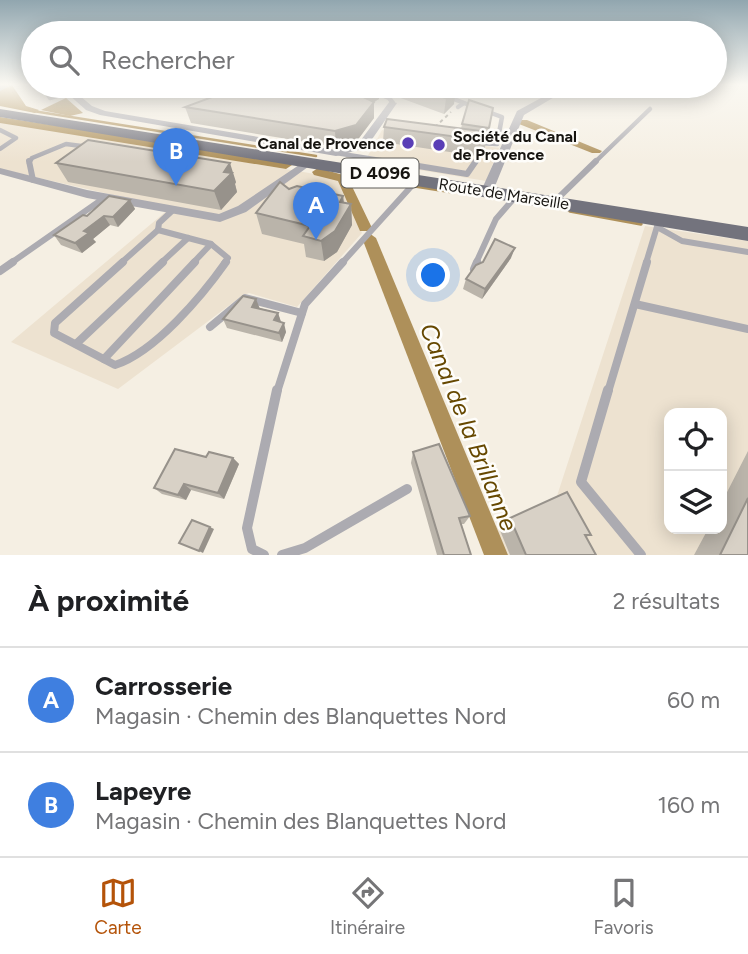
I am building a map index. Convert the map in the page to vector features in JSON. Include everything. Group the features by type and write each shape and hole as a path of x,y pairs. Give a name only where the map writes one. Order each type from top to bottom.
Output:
{"main road":[{"name":"Route de Marseille","path":"4,112 554,202 658,223 748,234"}],"street":[{"path":"94,110 336,153 362,146 380,128 389,110"},
{"path":"487,191 520,113 525,110"},
{"path":"0,171 104,198 216,218 230,216 308,162"}],"lane":[{"path":"464,141 496,145 502,117 483,110"},
{"path":"554,202 649,110"},
{"path":"0,130 16,138 0,149"},
{"path":"33,180 29,161 37,155 66,144 96,148"},
{"path":"336,153 467,174 477,160"},
{"path":"264,555 252,549 247,528 272,407 302,313 310,296 418,180"},
{"path":"474,269 496,219 516,196"},
{"path":"0,271 104,198"},
{"path":"158,230 211,244 227,254 227,260 153,344 123,365 104,359 54,333 55,323 158,230 159,223 173,210"},
{"path":"641,555 581,482 658,223 678,240 748,252"},
{"path":"76,344 188,238"},
{"path":"104,359 211,244"},
{"path":"210,327 245,298 302,313"},
{"path":"635,304 748,329"},
{"path":"282,555 305,548 407,489"}],"path":[{"path":"429,130 445,121 455,110"}],"shaded area":[{"path":"41,110 79,110 83,113 70,116"},
{"path":"0,121 339,178 362,233 297,307 249,293 243,295 118,389 11,342 170,208 0,169"},
{"path":"382,130 499,148 486,181 365,161"},
{"path":"645,226 748,241 748,555 506,555 494,527 556,499"}],"building":[{"path":"203,110 368,110 356,125 335,131"},
{"path":"466,110 493,110 489,128 462,124"},
{"path":"387,119 489,132 487,141 384,127"},
{"path":"88,140 230,163 224,172 232,173 214,191 56,163"},
{"path":"280,182 289,189 297,186 343,196 340,202 351,204 335,231 321,241 303,236 310,226 256,213"},
{"path":"109,196 130,200 113,217 104,216 84,231 89,233 75,243 54,235 83,215 87,216"},
{"path":"495,239 515,248 485,289 466,279 476,265 483,262"},
{"path":"243,296 256,299 252,307 278,313 274,320 284,323 279,333 223,319"},
{"path":"439,444 470,516 459,518 471,555 444,555 413,452"},
{"path":"175,449 206,457 209,452 233,458 218,493 184,484 178,495 154,488"},
{"path":"567,492 591,535 585,535 596,555 526,555 510,518"},
{"path":"748,498 748,555 720,555"},
{"path":"192,520 210,527 199,551 179,543"}],"waterway":[{"path":"33,111 316,156"},
{"name":"Canal de la Brillanne","path":"0,120 286,165"},
{"path":"523,122 596,151"},
{"name":"Canal de la Brillanne","path":"318,172 343,179 365,228"},
{"path":"383,180 406,184"},
{"path":"415,186 453,192"},
{"path":"570,211 641,224"},
{"name":"Canal de la Brillanne","path":"369,238 496,555"}],"place":[{"name":"Canal de Provence","path":"408,143"},
{"name":"Société du Canal de Provence","path":"439,145"},
{"name":"Lapeyre","path":"176,186"},
{"name":"Carrosserie","path":"316,240"}]}
